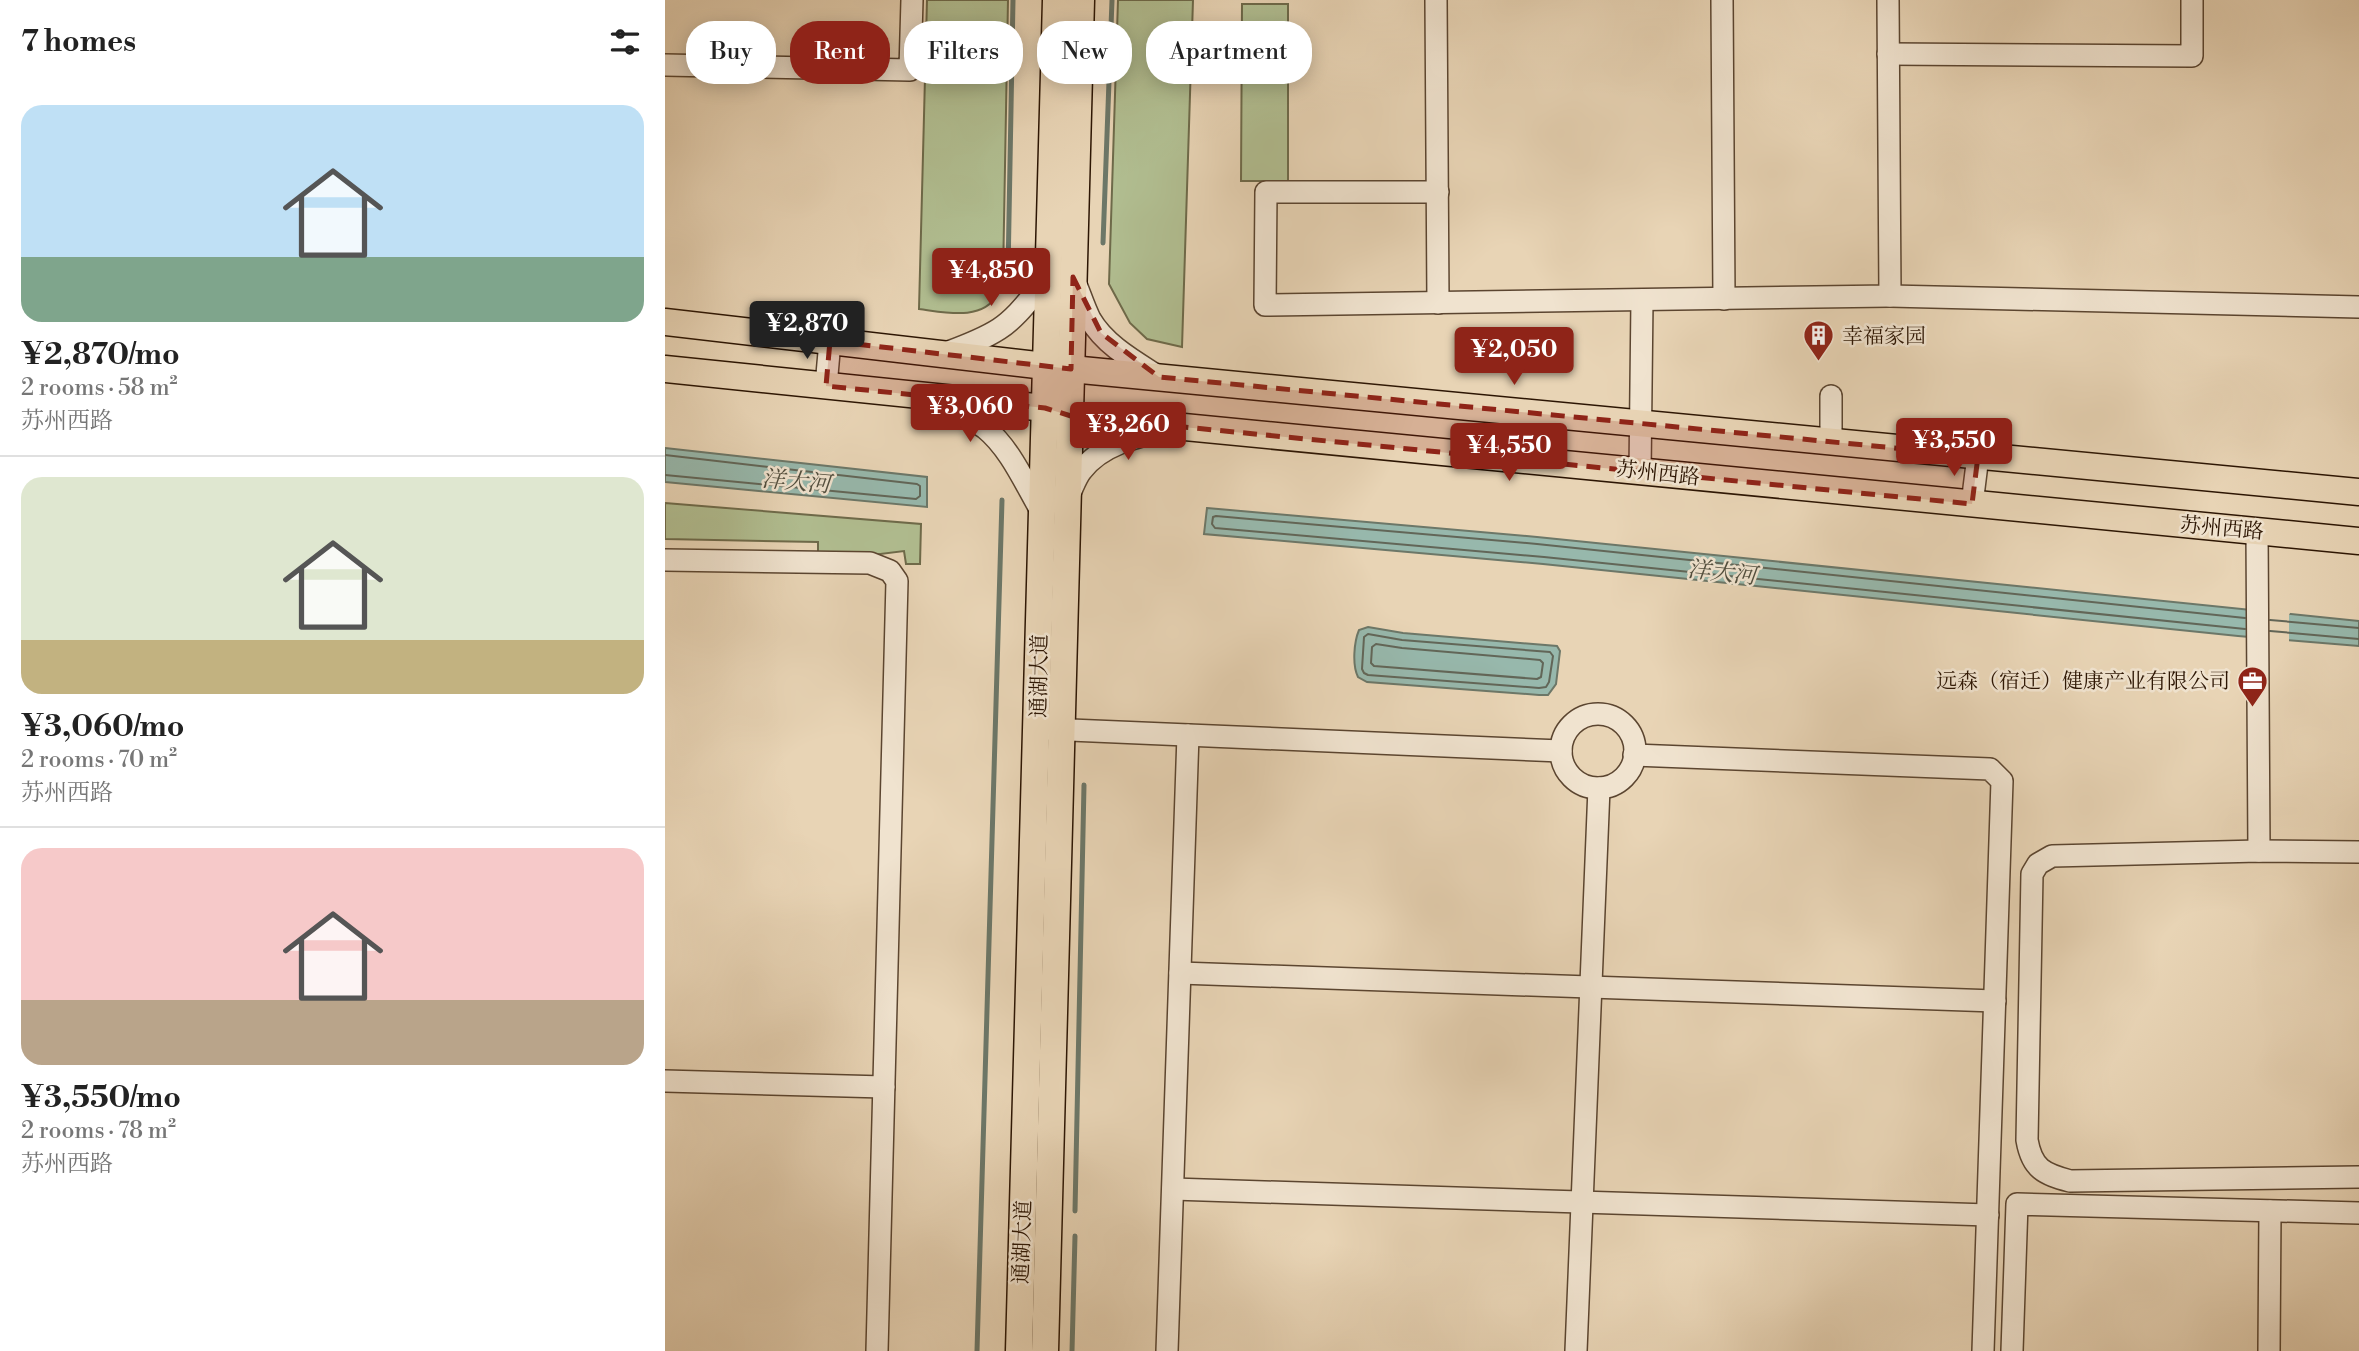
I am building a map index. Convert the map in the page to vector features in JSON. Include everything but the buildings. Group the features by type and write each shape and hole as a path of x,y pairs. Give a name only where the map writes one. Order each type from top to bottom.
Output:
{"main road":[{"name":"通湖大道","path":"1019,1351 1050,729 1069,495 1071,416 1059,367 1061,277 1056,0"},
{"name":"通湖大道","path":"1061,277 1081,0"},
{"path":"665,322 1059,367 2359,492"},
{"name":"通湖大道","path":"1045,1351 1050,729 1043,514 1045,408 1059,367"},
{"name":"苏州西路","path":"665,369 1045,408 1071,416 2359,541"}],"street":[{"path":"665,65 910,70 912,0"},
{"path":"1436,0 1438,303"},
{"path":"1722,0 1724,299"},
{"path":"1888,0 1890,296"},
{"path":"1888,54 2192,56 2192,0"},
{"path":"1438,192 1266,192 1265,304 1890,296 2359,307"},
{"path":"943,354 975,342 1000,328 1061,277 1101,333 1127,356 1159,377"},
{"path":"1640,472 1642,300"},
{"path":"826,386 830,341"},
{"path":"885,391 959,414 985,428 1014,463 1043,514"},
{"path":"1831,396 1831,442"},
{"path":"1069,495 1081,471 1094,457 1110,447 1131,438 1181,427"},
{"path":"1972,504 1978,456"},
{"path":"2257,532 2259,851"},
{"path":"665,559 870,563 890,571 897,581 877,1351"},
{"path":"1603,714 1625,725 1632,736 1635,754 1630,771 1622,780 1599,788 1577,781 1568,773 1561,751 1569,728 1590,715 1603,714"},
{"path":"1050,729 1561,751"},
{"path":"1167,1351 1188,735"},
{"path":"1635,754 1990,769 2002,781 1983,1351"},
{"path":"1577,1351 1599,788"},
{"path":"2359,852 2259,851 2052,856 2038,864 2032,874 2027,1140 2030,1157 2048,1175 2070,1181 2359,1177"},
{"path":"1180,973 1995,1001"},
{"path":"665,1081 884,1087"},
{"path":"1173,1189 1987,1216"},
{"path":"2012,1351 2017,1204 2359,1213"},
{"path":"2269,1351 2270,1211"}],"highlighted area":[{"path":"1073,277 1101,333 1159,377 1978,456 1972,504 1071,416 1045,408 826,386 830,341 1071,369"}],"green space":[{"path":"927,0 1008,0 1008,21 926,21"},
{"path":"1118,0 1193,0 1192,21 1146,21 1146,84 1190,84 1182,347 1147,339 1130,323 1109,284 1115,84 1132,84 1132,21 1117,21"},
{"path":"1242,4 1288,4 1288,21 1242,21"},
{"path":"925,84 1006,84 1003,277 999,292 991,303 973,312 951,313 919,309"},
{"path":"1242,84 1288,84 1288,181 1241,181"},
{"path":"665,503 921,524 920,564 906,564 904,551 864,556 818,557 818,542 665,539"}],"water":[{"name":"洋大河","path":"665,448 927,477 927,507 665,482"},
{"name":"洋大河","path":"1207,508 1537,537 2359,621 2359,646 2238,636 1543,564 1204,534"},
{"path":"1368,627 1403,633 1557,646 1560,651 1556,684 1548,695 1539,695 1367,682 1358,677 1354,654 1359,630"}],"pier":[{"path":"2246,607 2291,611 2289,643 2247,640"}],"waterway":[{"path":"1008,272 1013,0"},
{"path":"1103,243 1112,0"},
{"path":"977,1351 1002,500"},
{"path":"1075,1211 1084,785"},
{"path":"1072,1351 1075,1236"}],"place":[{"name":"幸福家园","path":"1819,363"},
{"name":"远森（宿迁）健康产业有限公司","path":"2253,708"}]}
